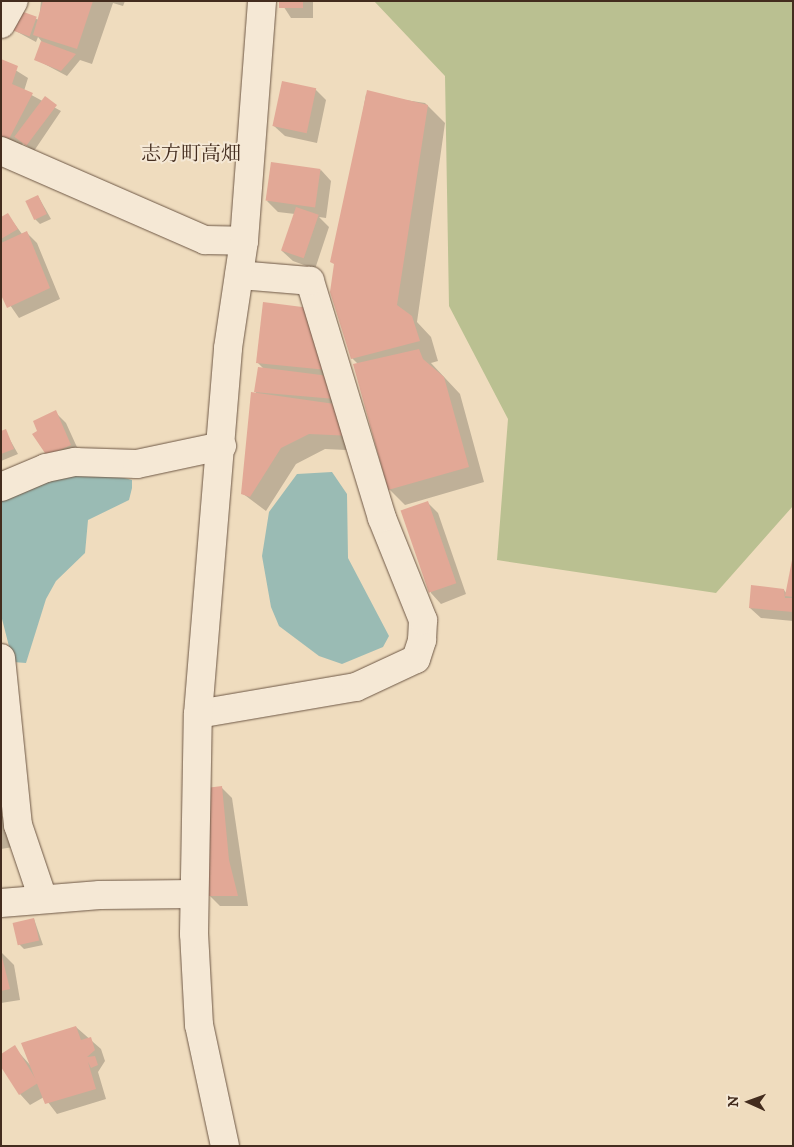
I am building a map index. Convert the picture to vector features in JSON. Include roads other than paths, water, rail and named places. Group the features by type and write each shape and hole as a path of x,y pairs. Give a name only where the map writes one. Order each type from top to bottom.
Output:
{"street":[{"path":"1,24 14,1"},
{"path":"225,1146 200,1025 194,894 198,714 222,446 244,241 262,1"},
{"path":"1,150 205,240 244,241"},
{"path":"198,714 356,687 416,659 422,640 423,620 382,518 310,281 239,274"},
{"path":"1,487 46,468 75,462 137,464 222,446"},
{"path":"1,658 18,825 43,899"},
{"path":"1,903 43,899 194,894"}],"water":[{"path":"332,472 347,494 348,558 389,636 383,647 342,664 319,656 279,626 271,607 262,556 269,512 297,474"},
{"path":"63,474 112,475 132,480 129,500 88,520 85,553 56,581 46,599 26,663 13,662 1,615 1,498"}],"district":[{"name":"志方町高畑","path":"191,154"}]}
